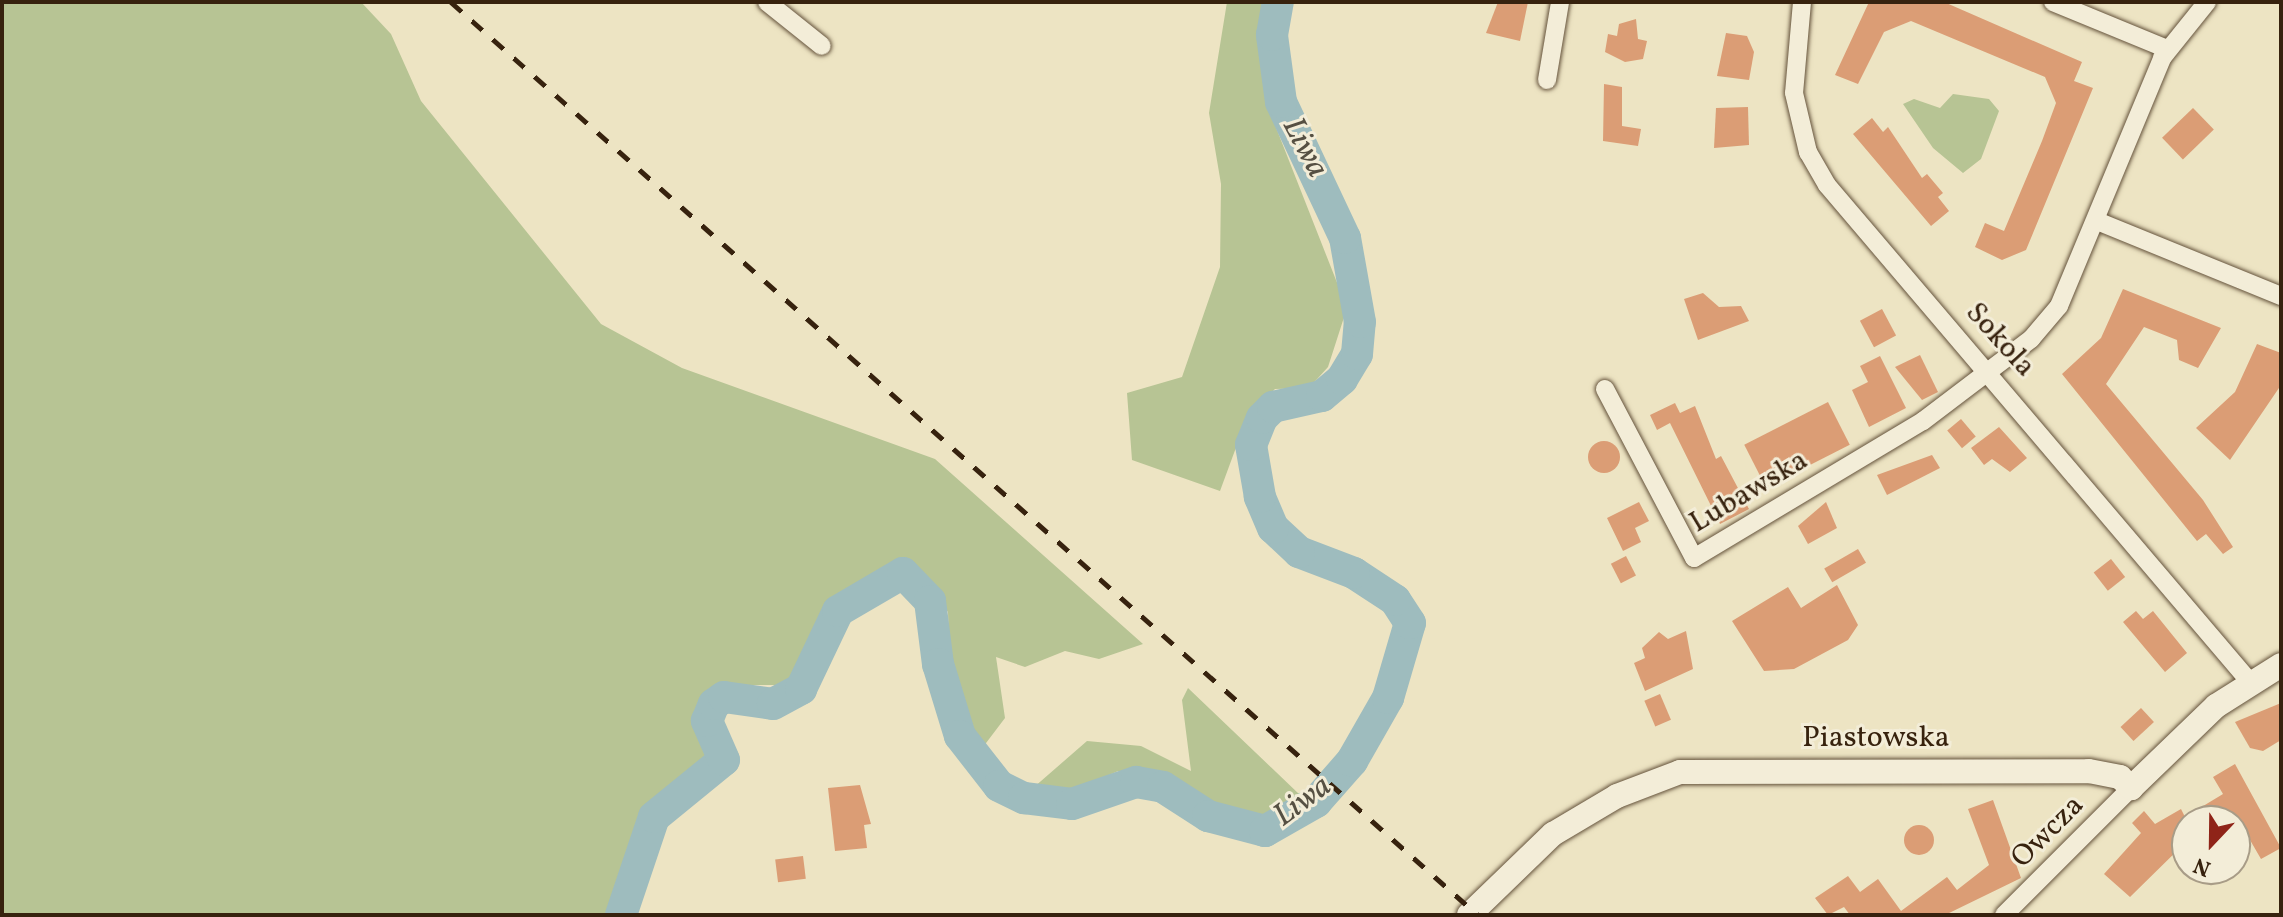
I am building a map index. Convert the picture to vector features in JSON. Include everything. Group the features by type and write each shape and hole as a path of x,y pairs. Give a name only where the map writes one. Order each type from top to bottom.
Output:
{"street":[{"path":"767,2 822,46"},
{"path":"1547,80 1560,2"},
{"name":"Sokola","path":"1802,2 1792,72 1812,160 1849,213 1992,372 2250,682"},
{"path":"2053,2 2167,49"},
{"path":"1992,372 2059,306 2167,49 2207,2"},
{"path":"2097,221 2281,296"},
{"name":"Lubawska","path":"1605,389 1694,558 1992,372"},
{"path":"2131,788 2250,682 2281,665"},
{"name":"Piastowska","path":"1469,915 1553,834 1617,796 1680,772 2089,771 2120,777 2131,788"},
{"name":"Owcza","path":"2004,915 2131,788"}],"green space":[{"path":"2,2 361,2 391,34 421,101 601,324 682,368 935,459 1143,644 1099,659 1065,651 1025,667 996,657 1005,718 980,751 950,673 948,612 917,568 895,562 832,606 787,685 718,685 694,721 714,752 641,810 607,915 2,915"},
{"path":"1227,2 1269,2 1264,64 1275,125 1347,308 1328,367 1309,388 1275,389 1248,415 1220,491 1132,460 1127,393 1182,377 1220,267 1221,184 1209,113"},
{"path":"1953,94 1989,99 1999,111 1981,159 1963,173 1933,148 1903,104 1914,99 1940,108"},
{"path":"1188,688 1300,795 1263,818 1202,804 1165,777 1118,771 1069,793 1033,788 1087,741 1141,746 1191,771 1182,700"}],"building":[{"path":"1498,2 1528,2 1520,41 1486,33"},
{"path":"1869,2 1944,2 2082,62 2074,81 2093,88 2026,250 2002,260 1975,247 1985,223 2004,231 2042,141 2056,103 2045,77 1911,21 1884,32 1858,84 1835,75"},
{"path":"1636,19 1638,39 1647,41 1643,59 1625,62 1605,52 1608,34 1617,36 1619,24"},
{"path":"1726,33 1747,36 1754,52 1749,80 1717,76"},
{"path":"1604,84 1622,87 1622,126 1641,129 1638,146 1603,141"},
{"path":"1748,107 1749,145 1714,148 1716,108"},
{"path":"2193,108 2214,130 2183,159 2162,138"},
{"path":"1872,118 1883,132 1888,127 1922,178 1927,174 1943,193 1938,197 1949,211 1931,226 1853,134"},
{"path":"2123,289 2221,328 2198,368 2179,360 2177,340 2144,327 2106,384 2203,500 2233,547 2223,554 2206,534 2197,541 2062,374 2101,338"},
{"path":"1703,293 1719,307 1741,306 1749,321 1698,340 1684,299"},
{"path":"1882,309 1896,335 1874,347 1860,321"},
{"path":"2257,344 2281,353 2281,385 2230,460 2196,428 2235,392"},
{"path":"1920,355 1938,392 1922,400 1895,367"},
{"path":"1880,356 1906,408 1869,427 1852,390 1868,382 1860,366"},
{"path":"1828,402 1850,445 1766,487 1744,445"},
{"path":"1675,403 1680,413 1695,406 1716,459 1721,456 1749,509 1720,524 1670,423 1657,430 1650,415"},
{"path":"1961,419 1976,437 1962,448 1947,431"},
{"path":"1999,427 2027,458 2010,472 1992,459 1984,465 1971,448"},
{"path":"1604,441 1615,446 1620,457 1615,468 1604,473 1593,468 1588,457 1593,446"},
{"path":"1932,455 1940,468 1887,495 1877,475"},
{"path":"1639,502 1649,521 1635,528 1641,542 1623,551 1607,518"},
{"path":"1826,502 1837,528 1808,544 1798,526"},
{"path":"1858,549 1866,563 1832,582 1824,568"},
{"path":"1626,556 1636,576 1621,583 1611,564"},
{"path":"2111,559 2125,577 2108,591 2094,573"},
{"path":"1837,585 1858,625 1848,640 1794,669 1764,671 1732,621 1788,587 1801,608"},
{"path":"2136,611 2143,619 2153,611 2187,653 2165,672 2123,622"},
{"path":"1686,631 1693,669 1645,691 1634,663 1645,658 1642,648 1659,632 1668,639"},
{"path":"1660,694 1671,720 1655,726 1644,701"},
{"path":"2281,703 2281,740 2263,751 2250,748 2235,722"},
{"path":"2141,708 2154,722 2133,741 2121,727"},
{"path":"2235,764 2281,848 2261,859 2251,842 2251,805 2205,805 2223,794 2213,777"},
{"path":"860,785 871,824 864,825 867,848 835,851 828,788"},
{"path":"1993,800 2021,878 1945,915 1850,915 1844,907 1828,915 1815,898 1848,876 1860,892 1878,879 1901,911 1947,877 1957,890 1989,865 1968,809"},
{"path":"2144,811 2155,824 2171,815 2171,857 2130,897 2104,874 2141,833 2132,823"},
{"path":"1919,825 1925,826 1933,834 1933,846 1925,854 1919,855 1913,854 1905,846 1904,840 1905,834 1913,826"},
{"path":"803,856 806,879 778,882 775,859"}],"waterway":[{"name":"Liwa","path":"621,915 654,817 724,760 707,721 714,704 724,697 773,704 801,689 838,611 903,573 930,601 938,664 960,736 999,786 1024,798 1072,804 1136,782 1163,787 1208,816 1265,831 1316,802 1352,761 1388,698 1410,623 1395,600 1354,573 1299,552 1273,528 1260,497 1251,445 1262,418 1273,407 1322,396 1342,379 1357,354 1360,322 1345,238 1281,102 1272,35 1278,2"}],"railway":[{"path":"451,2 1478,915"}]}
